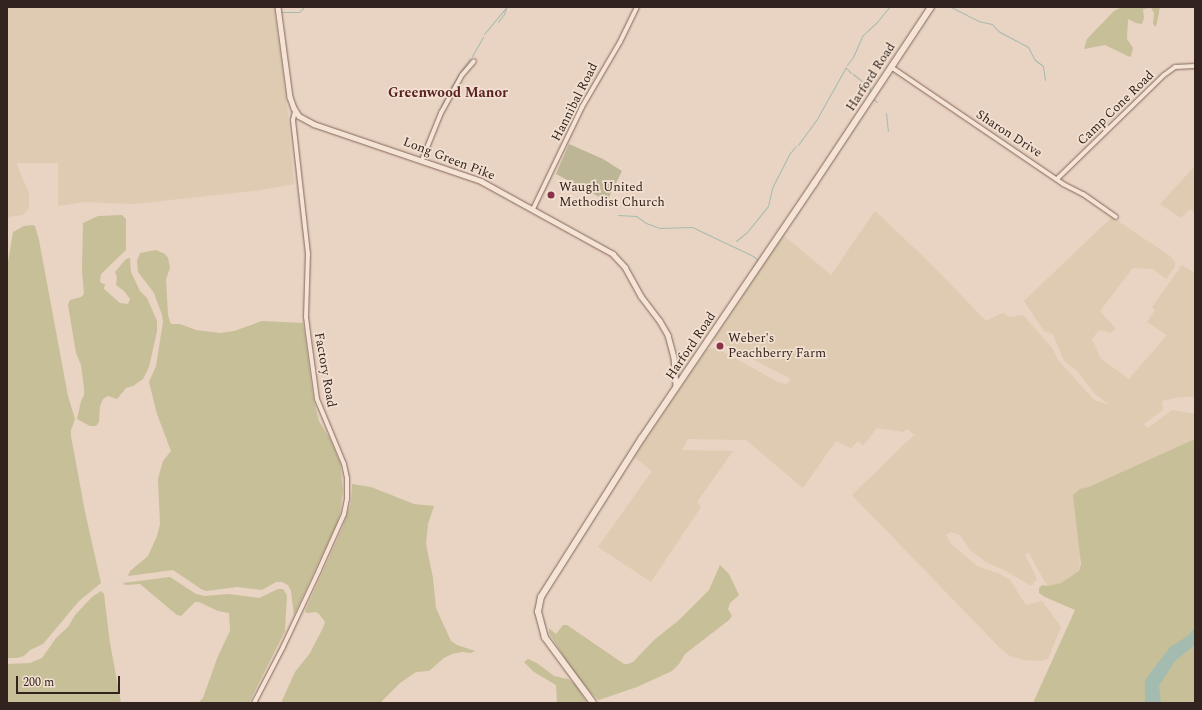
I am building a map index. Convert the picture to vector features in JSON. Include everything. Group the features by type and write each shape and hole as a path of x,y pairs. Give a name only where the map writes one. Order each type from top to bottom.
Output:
{"main road":[{"name":"Harford Road","path":"593,703 545,638 538,618 539,601 563,559 676,387 931,7"}],"street":[{"path":"278,7 290,97 295,111"},
{"name":"Hannibal Road","path":"533,209 582,107 620,42 637,7"},
{"path":"422,160 441,113 462,75 474,61"},
{"name":"Camp Cone Road","path":"1057,179 1164,75 1175,68 1195,66"},
{"name":"Sharon Drive","path":"891,67 1116,217"},
{"name":"Long Green Pike","path":"295,111 299,116 309,122 482,181 606,249 622,263 641,296 660,321 668,335 674,357 676,387"},
{"name":"Factory Road","path":"254,703 319,570 344,514 347,499 347,478 344,464 317,399 308,333 306,317 308,254 293,120 295,111"}],"shaded area":[{"path":"7,7 274,7 287,105 294,184 261,190 134,204 85,202 58,206 58,163 16,163 29,193 29,208 23,215 7,217"},
{"path":"1122,7 1160,7 1156,27 1153,24 1154,13 1151,8 1143,9 1144,18 1142,24 1128,19 1127,39 1133,48 1131,56 1130,57 1105,45 1084,49 1087,39 1114,11"},
{"path":"569,144 603,159 622,171 607,201 556,174"},
{"path":"1195,166 1195,213 1190,209 1181,218 1160,204"},
{"path":"875,211 929,262 986,321 1003,313 1009,317 1023,315 1052,348 1058,360 1094,400 1109,405 1094,393 1077,371 1064,361 1053,334 1044,331 1024,301 1112,217 1170,256 1175,262 1175,267 1166,279 1153,269 1133,268 1100,311 1116,329 1110,333 1099,330 1092,339 1101,359 1129,379 1167,335 1147,322 1155,310 1152,307 1182,265 1195,273 1195,397 1180,397 1162,401 1163,410 1144,424 1148,428 1172,410 1195,414 1195,539 1080,554 1079,572 1061,583 1047,586 1029,553 1025,554 1037,579 1031,586 1004,570 986,562 971,551 960,535 951,532 946,535 951,544 977,566 1000,574 1010,580 1026,605 1042,601 1061,627 1048,659 1041,661 1024,660 1010,656 1000,648 852,495 914,435 908,429 903,432 877,428 863,446 858,441 851,448 836,441 803,488 746,440 688,439 682,450 733,451 697,502 701,507 651,582 598,547 652,471 634,457 707,349 716,348 780,383 787,384 791,379 714,339 783,235 831,275"},
{"path":"122,215 126,219 126,250 101,274 100,281 101,283 105,284 104,289 120,303 128,304 130,299 124,291 116,285 117,277 115,272 126,259 130,258 131,272 140,291 147,298 157,321 157,331 149,367 143,379 133,386 126,388 117,399 108,396 103,399 100,406 99,422 96,426 90,426 77,419 84,395 84,388 81,365 76,353 68,305 70,300 81,297 84,294 82,271 83,223 98,216"},
{"path":"24,226 35,226 39,240 68,396 75,419 71,430 71,436 85,512 101,583 79,601 43,644 30,650 24,656 7,658 7,268 13,232"},
{"path":"156,250 165,254 168,258 170,268 166,279 168,315 171,324 180,324 196,330 220,333 234,331 262,321 303,323 313,397 319,421 330,439 340,463 343,490 337,523 294,615 291,591 288,585 282,582 276,582 262,590 237,587 206,591 173,570 128,576 130,571 148,556 157,536 160,524 158,479 163,461 171,451 157,414 149,382 156,366 163,322 162,315 154,293 138,272 137,261 140,253"},
{"path":"1195,439 1195,703 1033,703 1075,610 1039,593 1039,588 1042,585 1047,586 1061,583 1079,571 1081,564 1073,495 1080,489 1089,487"},
{"path":"352,484 371,487 414,504 434,506 428,524 426,544 433,578 436,608 451,641 457,645 475,651 471,653 462,652 452,654 444,658 429,671 416,672 400,683 380,703 281,703 295,672 310,653 325,622 316,612 307,613 305,611 342,529 351,503"},
{"path":"720,565 729,574 739,595 730,603 728,609 732,616 729,620 685,654 679,664 672,671 637,687 599,700 591,693 571,668 549,633 549,628 556,634 563,625 567,625 624,664 628,664 633,662 654,640 678,621 709,590"},
{"path":"170,577 196,594 205,596 229,594 259,598 278,589 283,589 287,595 285,631 249,703 198,703 203,698 218,656 230,631 229,613 218,611 199,602 195,602 181,616 177,615 140,584 125,585 123,583"},
{"path":"101,591 104,594 110,643 121,703 7,703 7,664 30,663 42,658 56,638 68,627 75,615 92,597"},
{"path":"1195,627 1195,645 1175,661 1159,686 1161,703 1145,703 1145,681 1170,647 1188,636"},
{"path":"528,659 537,663 554,676 568,679 576,685 587,703 557,703 556,685 534,672 524,662"}],"waterway":[{"path":"281,12 299,12 304,7"},
{"path":"484,34 507,7"},
{"path":"847,65 853,57 863,35 877,22 889,7"},
{"path":"951,7 978,21 992,24 998,31 1028,47 1035,60 1043,66 1045,80"},
{"path":"498,22 504,14 506,8"},
{"path":"472,56 483,37"},
{"path":"460,72 470,58"},
{"path":"798,145 818,117 846,67"},
{"path":"846,68 851,73"},
{"path":"447,94 459,74"},
{"path":"853,74 870,88 869,95"},
{"path":"438,114 444,99"},
{"path":"873,99 877,102"},
{"path":"886,113 888,131"},
{"path":"736,241 747,232 768,206 772,188 790,153 796,146"},
{"path":"618,215 636,216 646,223 660,228 692,227 753,256 758,260 753,267"}],"place":[{"name":"Waugh United Methodist Church","path":"551,195"},
{"name":"Weber's Peachberry Farm","path":"720,346"}],"district":[{"name":"Greenwood Manor","path":"448,93"}]}
